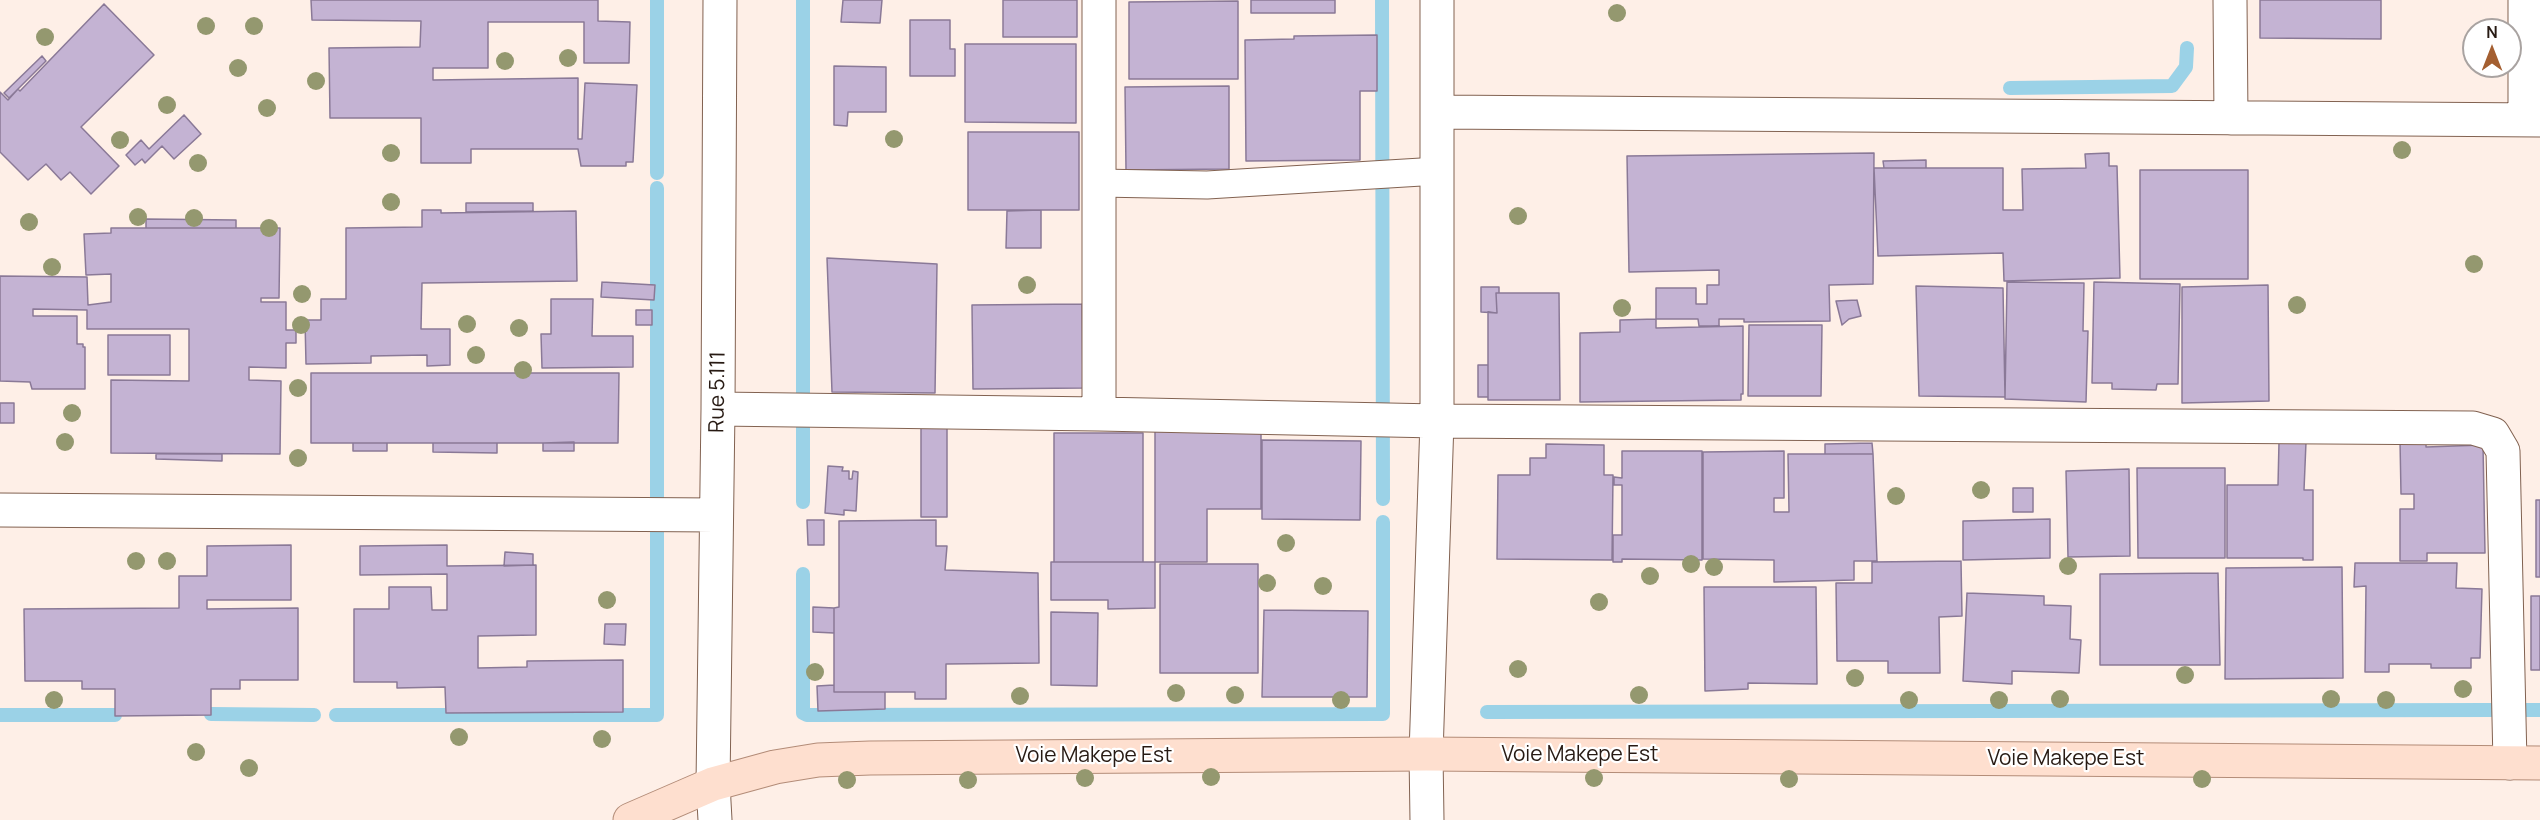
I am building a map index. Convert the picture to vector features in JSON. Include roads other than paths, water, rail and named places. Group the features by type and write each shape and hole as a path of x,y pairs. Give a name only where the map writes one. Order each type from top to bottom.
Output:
{"main road":[{"name":"Voie Makepe Est","path":"630,820 712,784 775,767 818,760 870,758 1426,754 2525,763"}],"street":[{"name":"Rue 5.111","path":"715,820 712,784 718,409 720,0"},
{"path":"1099,0 1099,414"},
{"path":"1427,820 1426,754 1437,421 1437,0"},
{"path":"2230,0 2231,118"},
{"path":"1438,112 2533,120 2524,0"},
{"path":"718,409 1437,421 2461,428 2483,431 2493,434 2504,451 2525,763"},
{"path":"0,510 715,515"}],"lane":[{"path":"1099,183 1207,185 1438,171"}],"waterway":[{"path":"657,0 657,173"},
{"path":"803,0 803,502"},
{"path":"1382,0 1383,499"},
{"path":"2010,88 2172,86 2186,67 2187,48"},
{"path":"336,715 657,715 657,188"},
{"path":"803,574 803,713 807,715 1383,714 1383,522"},
{"path":"1487,712 2491,710"},
{"path":"2519,710 2540,710"},
{"path":"211,714 314,715"},
{"path":"0,715 115,715"}]}
